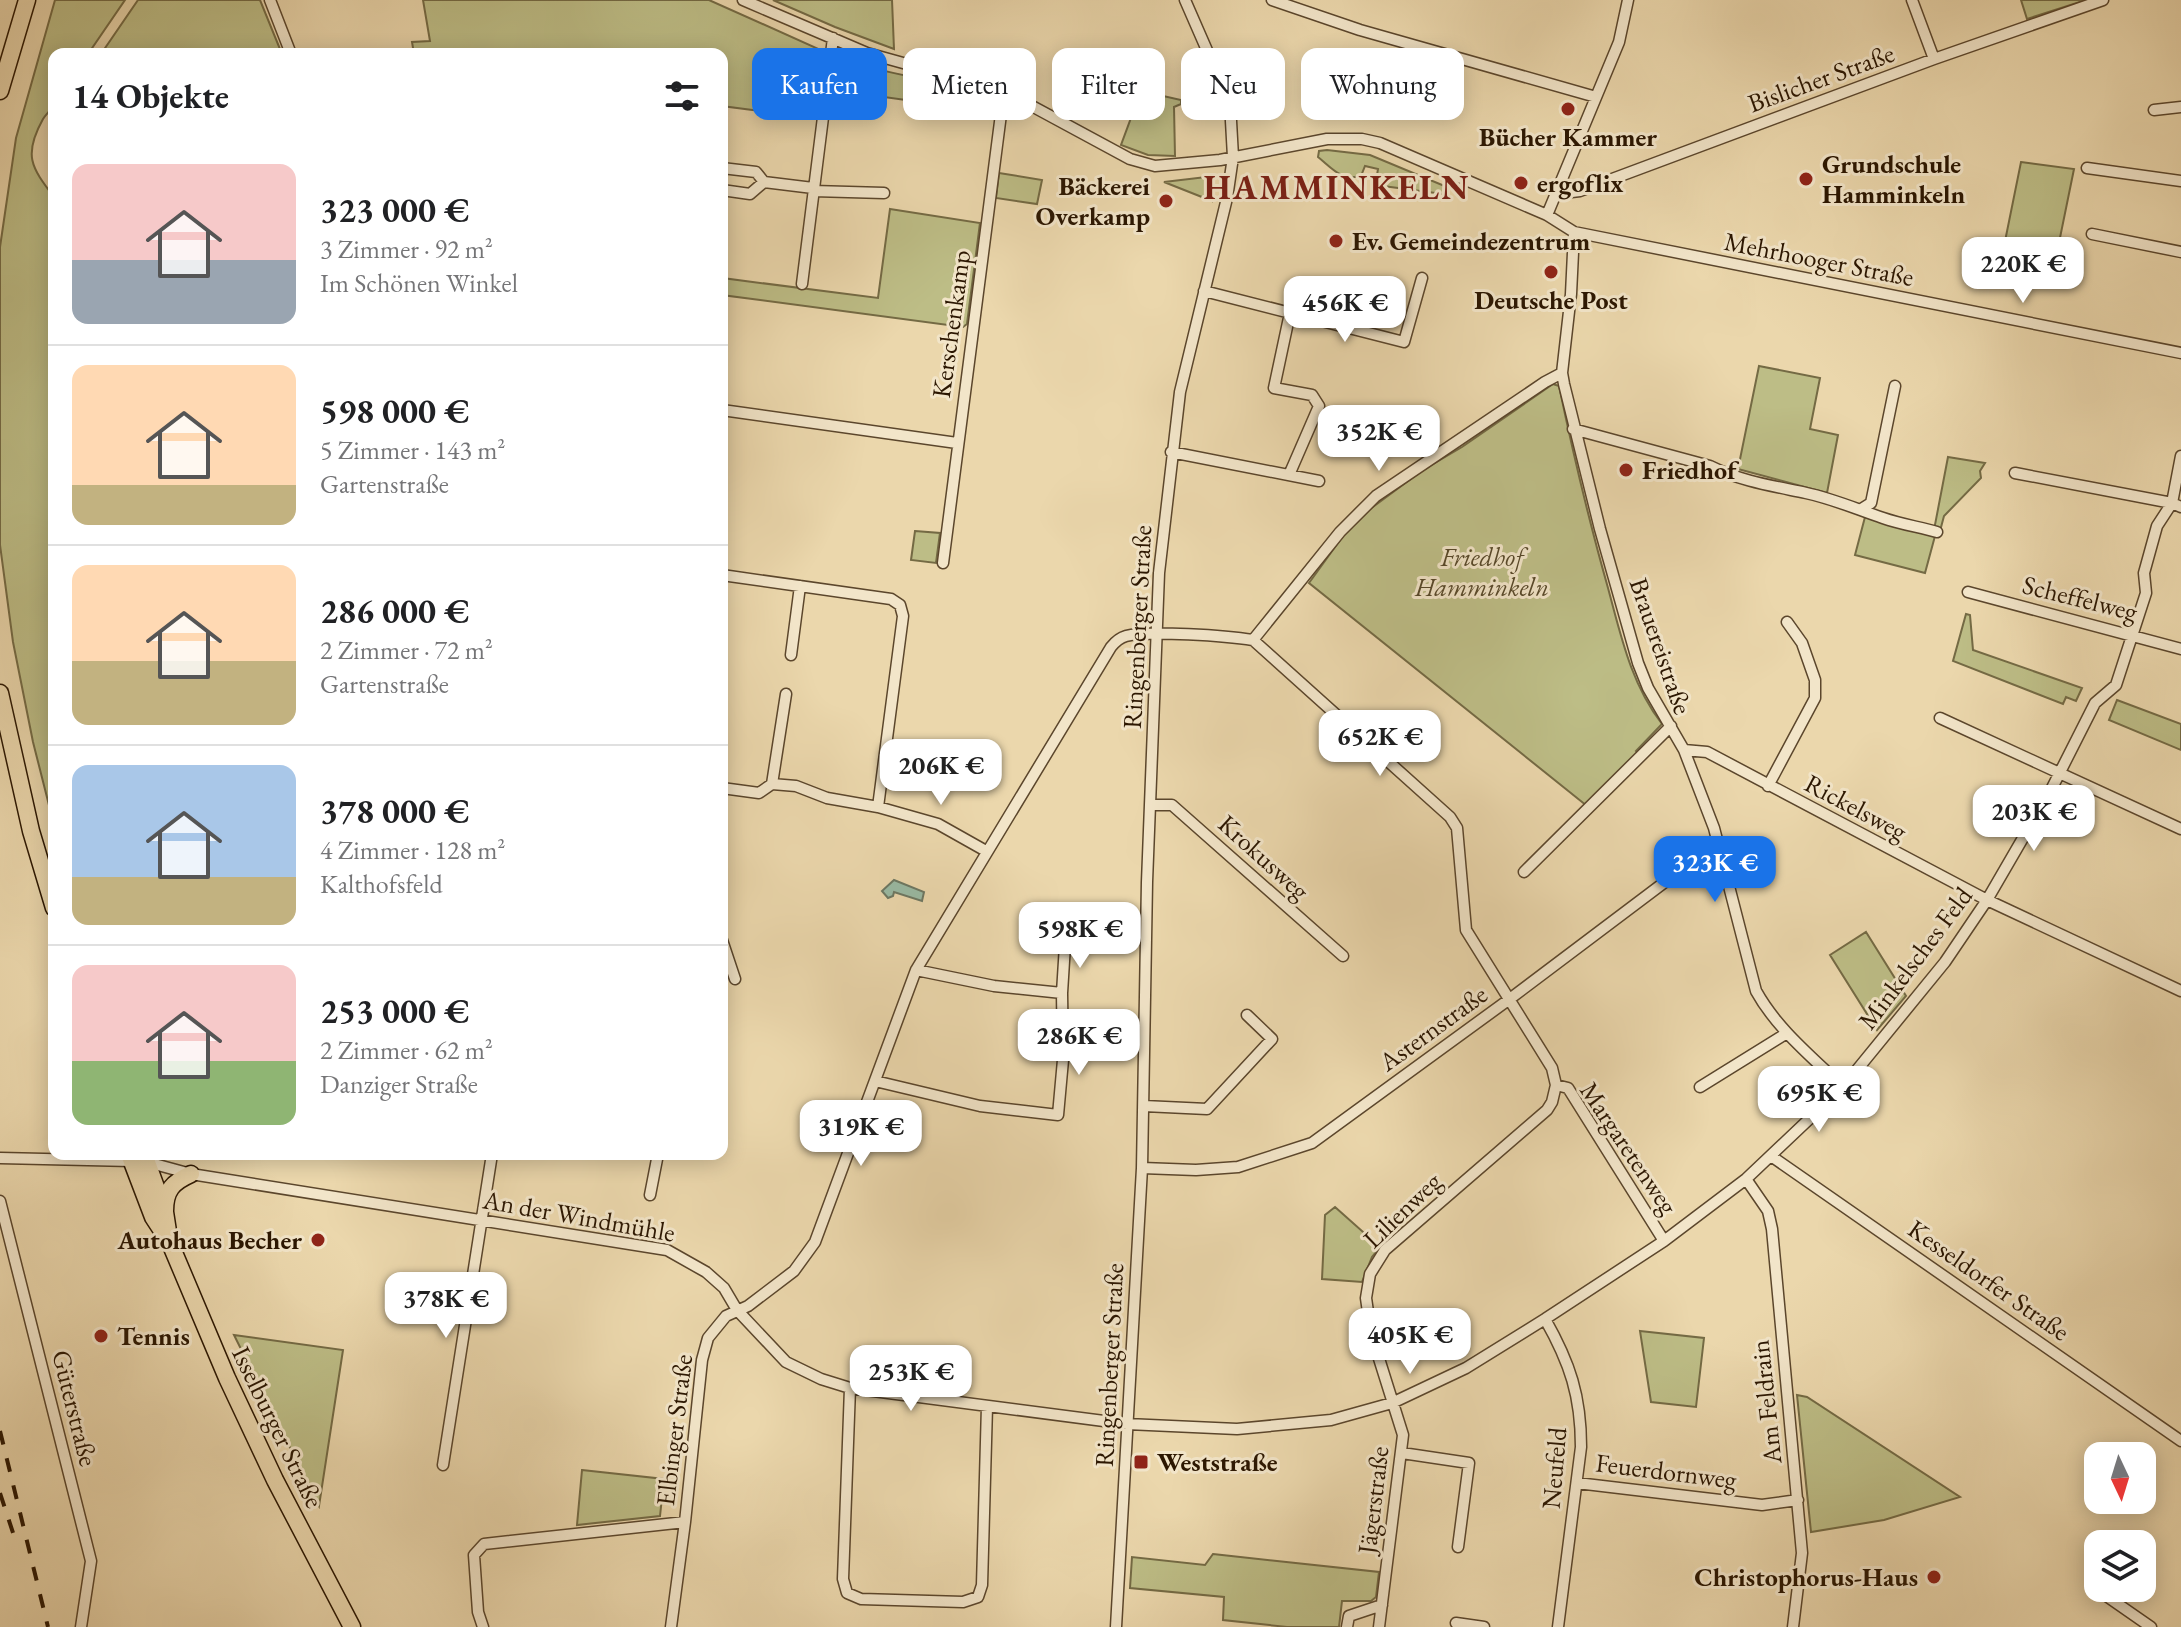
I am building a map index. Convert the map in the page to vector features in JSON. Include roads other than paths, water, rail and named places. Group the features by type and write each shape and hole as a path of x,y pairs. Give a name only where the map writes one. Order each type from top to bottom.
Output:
{"main road":[{"path":"0,91 27,0"},
{"path":"0,693 31,831 48,888"},
{"name":"Isselburger Straße","path":"139,1160 165,1212 170,1243"},
{"name":"Isselburger Straße","path":"139,1160 153,1217 170,1243 227,1378 275,1480 352,1627"},
{"path":"165,1212 166,1194 176,1180 191,1174"}],"street":[{"path":"270,0 289,48"},
{"name":"Mehrhooger Straße","path":"743,0 867,53 903,63"},
{"name":"Ringenberger Straße","path":"1116,1627 1142,1168 1147,888 1159,573 1180,392 1227,198 1233,157 1230,103 1223,80 1185,0"},
{"path":"1272,0 1360,30 1596,97"},
{"path":"1547,215 1619,42 1628,0"},
{"path":"1912,0 1934,59"},
{"name":"Bislicher Straße","path":"1555,194 1580,191 1934,59 2103,0"},
{"path":"802,284 833,38"},
{"path":"2154,110 2181,107"},
{"name":"Mehrhooger Straße","path":"1036,108 1130,159 1155,166 1177,166 1327,139 1362,139 1380,143 1547,215 1574,232 2181,353"},
{"name":"Kerschenkamp","path":"943,563 1000,120"},
{"path":"2087,168 2181,181"},
{"path":"728,169 756,172 764,182 813,190 884,193"},
{"path":"728,191 750,194 764,182"},
{"name":"Brauereistraße","path":"1524,872 1671,726 1648,688 1638,663 1573,429 1562,373 1574,232"},
{"path":"2092,234 2181,252"},
{"path":"1204,291 1404,342 1422,278"},
{"path":"1289,475 1319,406 1312,395 1274,388 1290,313"},
{"path":"737,1310 748,1306 794,1271 815,1242 916,970 1117,640 1136,635 1157,635 1253,640 1340,532 1376,496 1562,373"},
{"path":"1863,508 1871,503 1895,386"},
{"path":"728,411 957,443"},
{"path":"1573,429 1710,466 1787,491 1804,492 1863,508 1882,518 1937,532"},
{"path":"1171,452 1319,481"},
{"name":"Minkelsches Feld","path":"987,1406 1127,1424 1237,1429 1331,1420 1392,1403 1466,1368 1545,1319 1664,1241 1746,1179 1843,1087 1945,962 1987,900 2095,703 2116,685 2146,593 2144,573 2157,526 2177,505 2181,456"},
{"path":"2015,473 2177,505"},
{"path":"728,576 891,599 900,605 903,616 878,807"},
{"path":"791,655 800,586"},
{"name":"Scheffelweg","path":"1968,592 2181,649"},
{"path":"1768,786 1815,698 1815,680 1802,643 1787,622"},
{"name":"Margaretenweg","path":"1253,640 1450,817 1457,828 1466,930 1547,1058 1556,1085 1568,1088 1664,1241"},
{"path":"772,784 786,694"},
{"path":"1940,718 2181,829"},
{"path":"1671,726 1684,750 1718,842 1752,982 1767,1011 1843,1087"},
{"name":"Rickelsweg","path":"1684,750 1707,752 1987,900 2181,991"},
{"path":"728,789 759,793 772,784 796,786 827,798 878,807 938,824 986,851"},
{"name":"Krokusweg","path":"1151,805 1172,805 1343,956"},
{"name":"Asternstraße","path":"1142,1168 1196,1170 1238,1167 1312,1143 1718,842"},
{"path":"875,1081 980,1106 1058,1115 1063,1060 1065,945"},
{"path":"728,958 735,979"},
{"path":"916,970 994,986 1062,993"},
{"path":"1144,1106 1207,1109 1272,1039 1247,1015"},
{"path":"1700,1087 1787,1033"},
{"name":"Lilienweg","path":"1392,1403 1371,1333 1366,1298 1370,1274 1385,1250 1547,1110 1556,1085"},
{"name":"Kesseldorfer Straße","path":"1771,1156 2181,1441"},
{"name":"An der Windmühle","path":"0,1158 48,1158"},
{"name":"An der Windmühle","path":"145,1160 191,1174 667,1250 706,1272 724,1288 737,1310 786,1362 821,1379 850,1388 987,1406"},
{"path":"443,1465 491,1160"},
{"path":"650,1195 657,1160"},
{"name":"Am Feldrain","path":"1746,1179 1768,1211 1772,1229 1802,1553 1793,1627"},
{"name":"Güterstraße","path":"0,1201 91,1561 81,1627"},
{"name":"Elbinger Straße","path":"671,1627 702,1360 708,1338 726,1316 737,1310"},
{"name":"Neufeld","path":"1545,1319 1563,1350 1576,1385 1581,1423 1577,1483 1558,1627"},
{"path":"850,1388 843,1579 847,1593 861,1599 963,1602 978,1597 982,1585 987,1406"},
{"name":"Jägerstraße","path":"1379,1627 1402,1453 1403,1435 1392,1403"},
{"path":"1402,1453 1469,1463 1458,1547"},
{"name":"Feuerdornweg","path":"1577,1483 1762,1505 1798,1500"},
{"path":"483,1627 478,1612 474,1555 484,1544 685,1522"},
{"path":"2115,1602 2151,1627"},
{"path":"1347,1627 1349,1616 1382,1605"},
{"path":"1456,1623 1484,1627"}],"railway":[{"path":"0,1431 48,1627"},
{"path":"0,1493 16,1542"}],"place":[{"name":"Bücher Kammer","path":"1568,109"},
{"name":"Grundschule Hamminkeln","path":"1806,179"},
{"name":"ergoflix","path":"1521,183"},
{"name":"Bäckerei Overkamp","path":"1166,201"},
{"name":"Ev. Gemeindezentrum","path":"1336,241"},
{"name":"Deutsche Post","path":"1551,272"},
{"name":"Friedhof","path":"1626,470"},
{"name":"Autohaus Becher","path":"318,1240"},
{"name":"Tennis","path":"101,1336"},
{"name":"Weststraße","path":"1141,1462"},
{"name":"Christophorus-Haus","path":"1934,1577"}],"district":[{"name":"HAMMINKELN","path":"1337,187"}],"park label":[{"name":"Friedhof Hamminkeln","path":"1482,572"}]}
